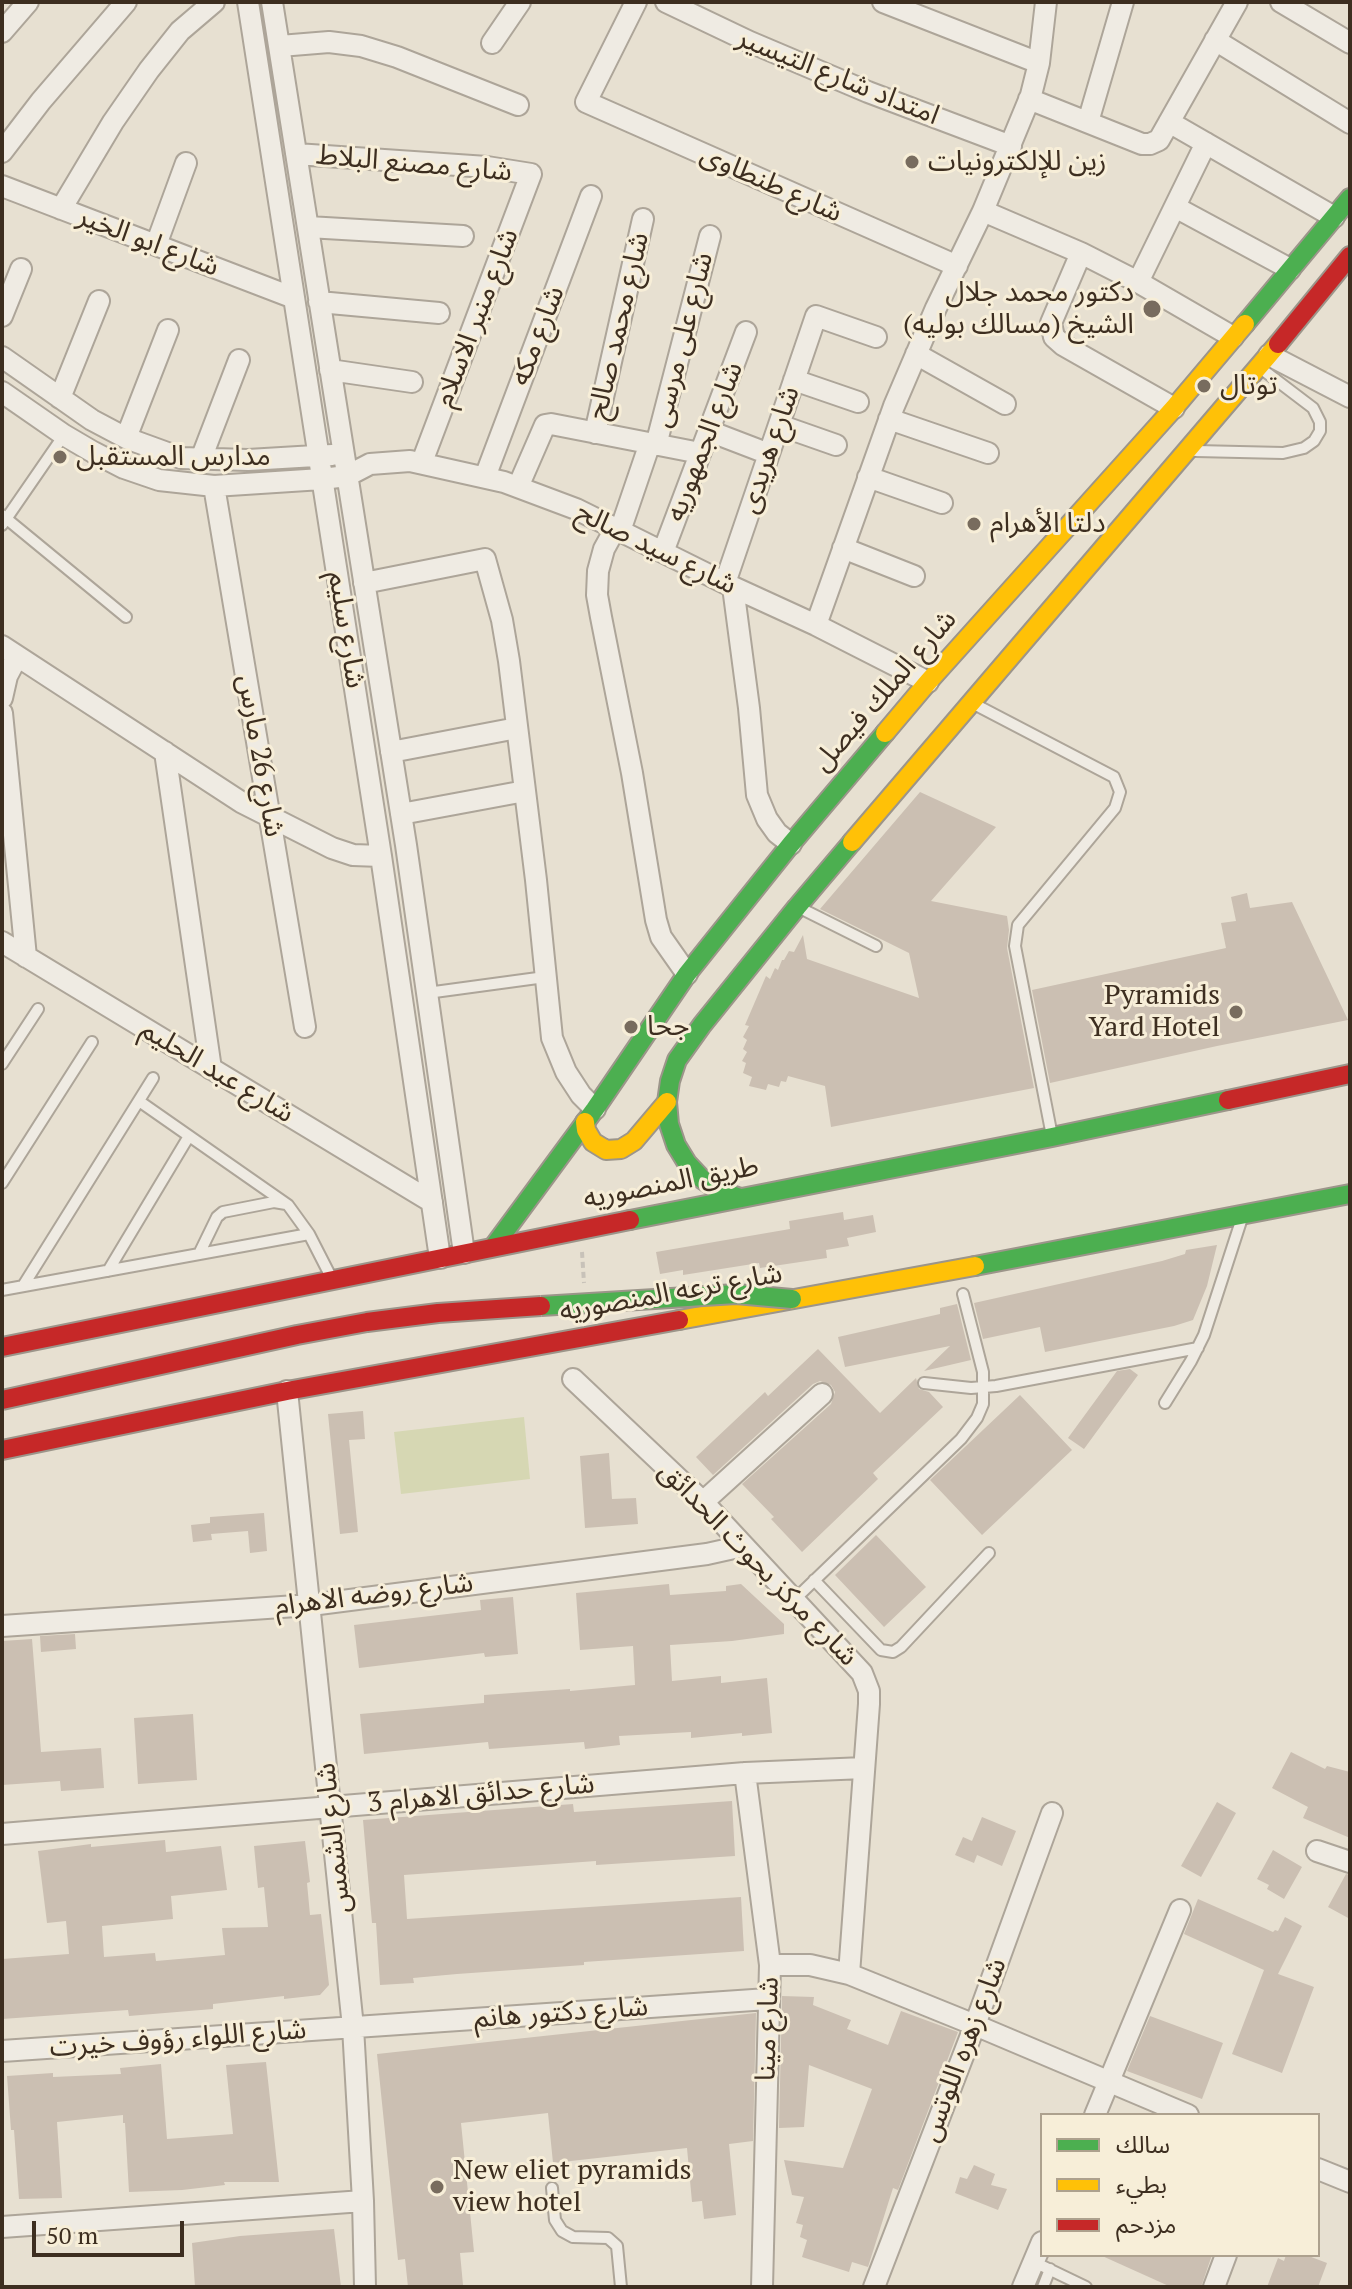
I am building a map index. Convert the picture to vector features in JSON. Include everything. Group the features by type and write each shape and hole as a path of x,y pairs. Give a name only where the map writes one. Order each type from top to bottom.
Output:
{"main road":[{"name":"شارع الملك فيصل","path":"494,1246 590,1116 687,974 791,844 928,682 1174,408 1350,198"},
{"path":"740,1198 720,1191 702,1179 676,1145 669,1124 667,1102 677,1060 797,907 1264,361 1350,256"},
{"name":"طريق المنصوريه","path":"2,1347 494,1246 1052,1137 1350,1074"},
{"path":"590,1116 586,1130 593,1142 606,1150 621,1149 634,1141 667,1102"},
{"name":"شارع ترعه المنصوريه","path":"2,1450 287,1391 1350,1194"},
{"path":"2,1400 297,1335 424,1314 736,1294 792,1299"}],"street":[{"path":"2,32 28,2"},
{"path":"2,152 41,101 126,2"},
{"path":"61,209 113,122 149,70 192,19 214,2"},
{"name":"شارع سليم","path":"248,2 381,856 440,1258"},
{"name":"شارع سليم","path":"272,2 401,814 464,1253"},
{"path":"492,43 520,2"},
{"name":"شارع طنطاوى","path":"636,2 586,102 957,266"},
{"name":"امتداد شارع التيسير","path":"666,2 842,81 1011,146"},
{"path":"883,2 1039,63"},
{"path":"816,625 889,419 983,211 1029,99 1039,63 1046,2"},
{"path":"1088,122 1123,2"},
{"path":"1281,2 1350,43"},
{"path":"1029,99 1142,144 1159,140 1215,40 1230,5"},
{"path":"1215,40 1350,123"},
{"path":"280,46 329,42 361,46 518,105"},
{"path":"1169,122 1334,217"},
{"path":"1138,282 1206,143"},
{"name":"شارع مصنع البلاط","path":"296,154 487,167 531,174"},
{"path":"156,245 186,163"},
{"name":"شارع منبر الاسلام","path":"422,462 531,174"},
{"name":"شارع ابو الخير","path":"2,186 294,298"},
{"name":"شارع مكه","path":"485,477 591,196"},
{"path":"1175,207 1290,269"},
{"path":"983,211 1081,253 1233,337"},
{"name":"شارع محمد صالح","path":"595,433 643,219"},
{"path":"308,227 463,236"},
{"name":"شارع على مرسى","path":"687,974 661,937 656,920 632,773 597,595 598,571 604,549 617,530 653,444 710,236"},
{"path":"1081,253 1051,323 1054,337 1174,408"},
{"path":"2,316 21,269"},
{"path":"60,398 99,301"},
{"path":"319,302 439,313"},
{"name":"شارع هريدى","path":"729,585 816,316 876,337"},
{"path":"126,438 168,330"},
{"name":"شارع الجمهوريه","path":"663,552 746,332"},
{"path":"916,354 1005,404"},
{"path":"2,357 92,420 126,438 181,458 248,460 343,454 370,464"},
{"path":"201,459 239,360"},
{"path":"1264,361 1350,397"},
{"path":"330,370 412,382"},
{"path":"794,380 858,402"},
{"path":"2,392 64,435 124,468 159,480 214,486 322,479 347,476 370,464"},
{"path":"889,419 988,453"},
{"path":"518,487 545,425 700,453"},
{"path":"779,425 836,445"},
{"path":"709,431 769,454"},
{"name":"شارع سيد صالح","path":"370,464 422,462 518,487 576,509 928,682"},
{"path":"868,477 942,503"},
{"name":"شارع 26 مارس","path":"214,486 305,1027"},
{"path":"843,548 914,576"},
{"path":"364,583 485,559 502,620 525,791 552,1038 590,1116"},
{"path":"729,585 749,708 757,795 767,819 777,833 791,844"},
{"path":"2,698 10,651 241,802 332,848 353,855 381,856"},
{"path":"2,713 26,957"},
{"path":"391,752 517,728"},
{"path":"165,752 211,1069"},
{"path":"401,814 525,791"},
{"name":"شارع عبد الحليم","path":"2,942 432,1202"},
{"name":"شارع مركز بحوث الحدائق","path":"573,1379 703,1502 862,1673 869,1691 869,1704 849,1974"},
{"name":"شارع الشمس","path":"287,1391 353,2027 365,2287"},
{"path":"703,1502 822,1394"},
{"name":"شارع روضه الاهرام","path":"2,1626 311,1605 707,1554 743,1546"},
{"name":"شارع حدائق الاهرام 3","path":"2,1834 745,1773 864,1768"},
{"name":"شارع مينا","path":"745,1773 770,1965 762,2287"},
{"name":"شارع زهره اللوتس","path":"874,2287 975,2025 1052,1813"},
{"path":"1317,1851 1350,1862"},
{"path":"1096,2113 1180,1910"},
{"path":"770,1965 810,1965 849,1974 1183,2113"},
{"name":"شارع دكتور هانم","path":"353,2027 768,1999"},
{"name":"شارع اللواء رؤوف خيرت","path":"2,2051 353,2027"},
{"path":"1320,2170 1350,2182"},
{"path":"2,2227 363,2201"},
{"path":"1023,2287 1042,2266 1042,2257"},
{"path":"1214,2287 1225,2257"}],"lane":[{"path":"1186,451 1283,453 1304,448 1314,441 1320,431 1320,422 1313,408 1264,361"},
{"path":"64,435 3,520 126,617"},
{"path":"970,702 1114,777 1120,792 1115,808 1018,925 1015,946 1052,1137"},
{"path":"797,907 876,946"},
{"path":"427,993 545,977"},
{"path":"2,1064 38,1009"},
{"path":"2,1183 92,1042"},
{"path":"23,1286 153,1078"},
{"path":"139,1101 288,1205 309,1234 333,1281"},
{"path":"108,1271 189,1136"},
{"path":"199,1254 217,1217 223,1212 274,1202 288,1205"},
{"path":"1165,1403 1198,1348 1209,1322 1243,1215"},
{"path":"2,1290 309,1234"},
{"path":"794,1600 961,1439 977,1418 983,1404 983,1372 963,1294"},
{"path":"924,1383 984,1387 1198,1348"},
{"path":"814,1580 881,1650 893,1652 989,1553"},
{"path":"552,2188 555,2220 562,2231 573,2237 608,2238 617,2246 621,2287"},
{"path":"1043,2287 1042,2266 1086,2287"}],"path":[{"path":"583,1273 584,1281"}],"green space":[{"path":"524,1417 530,1479 401,1494 394,1432"}],"building":[{"path":"920,792 996,827 931,901 1007,916 1007,948 1034,1088 831,1127 825,1086 788,1076 779,1087 768,1084 766,1090 749,1086 752,1077 743,1073 746,1063 742,1061 747,1052 743,1049 747,1040 743,1037 749,1026 745,1025 766,976 770,979 789,951 794,952 803,935 807,959 919,998 909,953 820,909"},
{"path":"1247,893 1250,908 1292,902 1348,1020 1050,1083 1032,990 1226,948 1221,923 1236,921 1231,897"},
{"path":"843,1212 844,1220 873,1215 876,1232 847,1238 849,1246 826,1250 827,1258 760,1268 759,1263 683,1275 683,1270 660,1274 656,1252 790,1229 789,1221"},
{"path":"1217,1245 1207,1286 1193,1320 1045,1352 1040,1327 983,1339 974,1303 1162,1261 1185,1254 1186,1250"},
{"path":"957,1304 971,1360 924,1371 950,1346 845,1367 838,1337 940,1314 940,1308"},
{"path":"818,1349 880,1413 916,1378 919,1389 929,1392 943,1407 873,1473 878,1479 802,1552 742,1484 831,1404 835,1392 831,1385 820,1381 813,1384 713,1475 696,1457 765,1392 768,1396"},
{"path":"1130,1369 1138,1375 1084,1449 1068,1438 1117,1371"},
{"path":"1020,1395 1072,1450 982,1535 930,1480"},
{"path":"363,1411 365,1439 349,1440 358,1532 340,1534 328,1414"},
{"path":"609,1453 612,1499 636,1498 638,1524 585,1528 580,1456"},
{"path":"264,1513 267,1551 250,1553 248,1531 211,1534 212,1540 193,1542 191,1525 210,1523 210,1517"},
{"path":"876,1535 926,1587 884,1627 835,1575"},
{"path":"669,1584 670,1595 726,1591 726,1586 741,1584 784,1624 784,1634 670,1645 672,1681 721,1676 721,1683 767,1678 772,1733 691,1738 691,1732 619,1736 620,1745 585,1749 584,1742 489,1749 488,1742 364,1754 360,1714 484,1703 484,1695 635,1685 633,1646 580,1650 576,1593"},
{"path":"513,1597 518,1654 485,1657 484,1653 359,1668 354,1625 481,1610 480,1600"},
{"path":"75,1634 76,1649 41,1652 40,1636"},
{"path":"32,1639 41,1752 101,1748 104,1788 61,1791 60,1781 2,1785 2,1641"},
{"path":"193,1714 197,1780 138,1784 134,1718"},
{"path":"1291,1752 1325,1769 1327,1766 1350,1772 1350,1838 1303,1818 1308,1807 1272,1788"},
{"path":"732,1801 735,1856 596,1865 596,1861 404,1875 407,1919 741,1897 744,1951 584,1962 584,1965 413,1978 414,1983 380,1985 363,1820 573,1804 574,1812"},
{"path":"1217,1802 1236,1813 1201,1877 1181,1866"},
{"path":"982,1817 1016,1831 1002,1866 977,1855 974,1863 955,1855 963,1837 972,1841"},
{"path":"165,1840 166,1852 221,1846 227,1890 171,1896 173,1919 102,1926 104,1957 155,1953 156,1961 225,1955 222,1928 268,1927 264,1887 258,1888 254,1846 305,1841 310,1915 321,1914 329,1985 320,1995 284,1999 284,1996 213,2004 213,2009 129,2016 128,2010 2,2019 2,1959 69,1954 66,1921 47,1923 38,1851 91,1844 91,1847"},
{"path":"1273,1850 1302,1867 1284,1899 1257,1879"},
{"path":"1346,1874 1350,1875 1350,1919 1328,1907"},
{"path":"1198,1899 1273,1932 1278,1931 1285,1917 1302,1926 1278,1974 1314,1987 1282,2073 1232,2054 1264,1970 1184,1934"},
{"path":"782,1996 814,1997 813,2005 851,2020 847,2029 888,2045 901,2011 958,2032 898,2190 893,2188 868,2267 852,2262 849,2272 802,2257 807,2240 800,2237 803,2225 796,2223 804,2197 792,2195 784,2160 843,2168 872,2089 809,2065 804,2127 779,2128"},
{"path":"756,2013 753,2141 729,2144 736,2215 704,2219 702,2201 692,2202 687,2148 553,2163 548,2113 461,2123 474,2252 460,2253 463,2285 408,2287 405,2259 398,2260 377,2054"},
{"path":"1150,2016 1223,2043 1202,2099 1127,2071"},
{"path":"266,2062 279,2182 224,2182 225,2185 182,2190 129,2192 123,2115 57,2122 62,2198 19,2199 7,2076 121,2074 120,2068 161,2064 167,2139 233,2134 226,2065"},
{"path":"974,2165 995,2174 991,2185 1007,2189 998,2210 955,2193 960,2177 967,2179"},
{"path":"334,2229 341,2287 195,2287 192,2243"},
{"path":"1104,2257 1211,2257 1201,2287 1171,2287"},
{"path":"1285,2257 1311,2257 1327,2263 1318,2287 1267,2287 1278,2258 1284,2261"}],"traffic: fast":[{"path":"1245,324 1350,198"},
{"path":"494,1246 595,1109 687,974 885,733"},
{"path":"740,1198 720,1191 702,1179 676,1145 669,1124 667,1102 670,1081 677,1060 702,1025 852,842"},
{"path":"630,1220 1228,1100"},
{"path":"975,1266 1350,1194"},
{"path":"541,1306 736,1294 792,1299"}],"traffic: slow":[{"path":"885,733 1245,324"},
{"path":"852,842 1278,344"},
{"path":"585,1122 593,1142 606,1150 621,1149 634,1141 667,1102"},
{"path":"679,1320 975,1266"}],"traffic: jam":[{"path":"1278,344 1350,256"},
{"path":"1228,1100 1350,1074"},
{"path":"2,1347 630,1220"},
{"path":"2,1400 367,1322 438,1313 541,1306"},
{"path":"2,1450 287,1391 679,1320"}],"place":[{"name":"زين للإلكترونيات","path":"912,162"},
{"name":"دكتور محمد جلال الشيخ (مسالك بوليه)","path":"1152,309"},
{"name":"توتال","path":"1204,386"},
{"name":"مدارس المستقبل","path":"60,457"},
{"name":"دلتا الأهرام","path":"974,524"},
{"name":"Pyramids Yard Hotel","path":"1236,1012"},
{"name":"جحا","path":"631,1027"},
{"name":"New eliet pyramids view hotel","path":"437,2187"}]}
